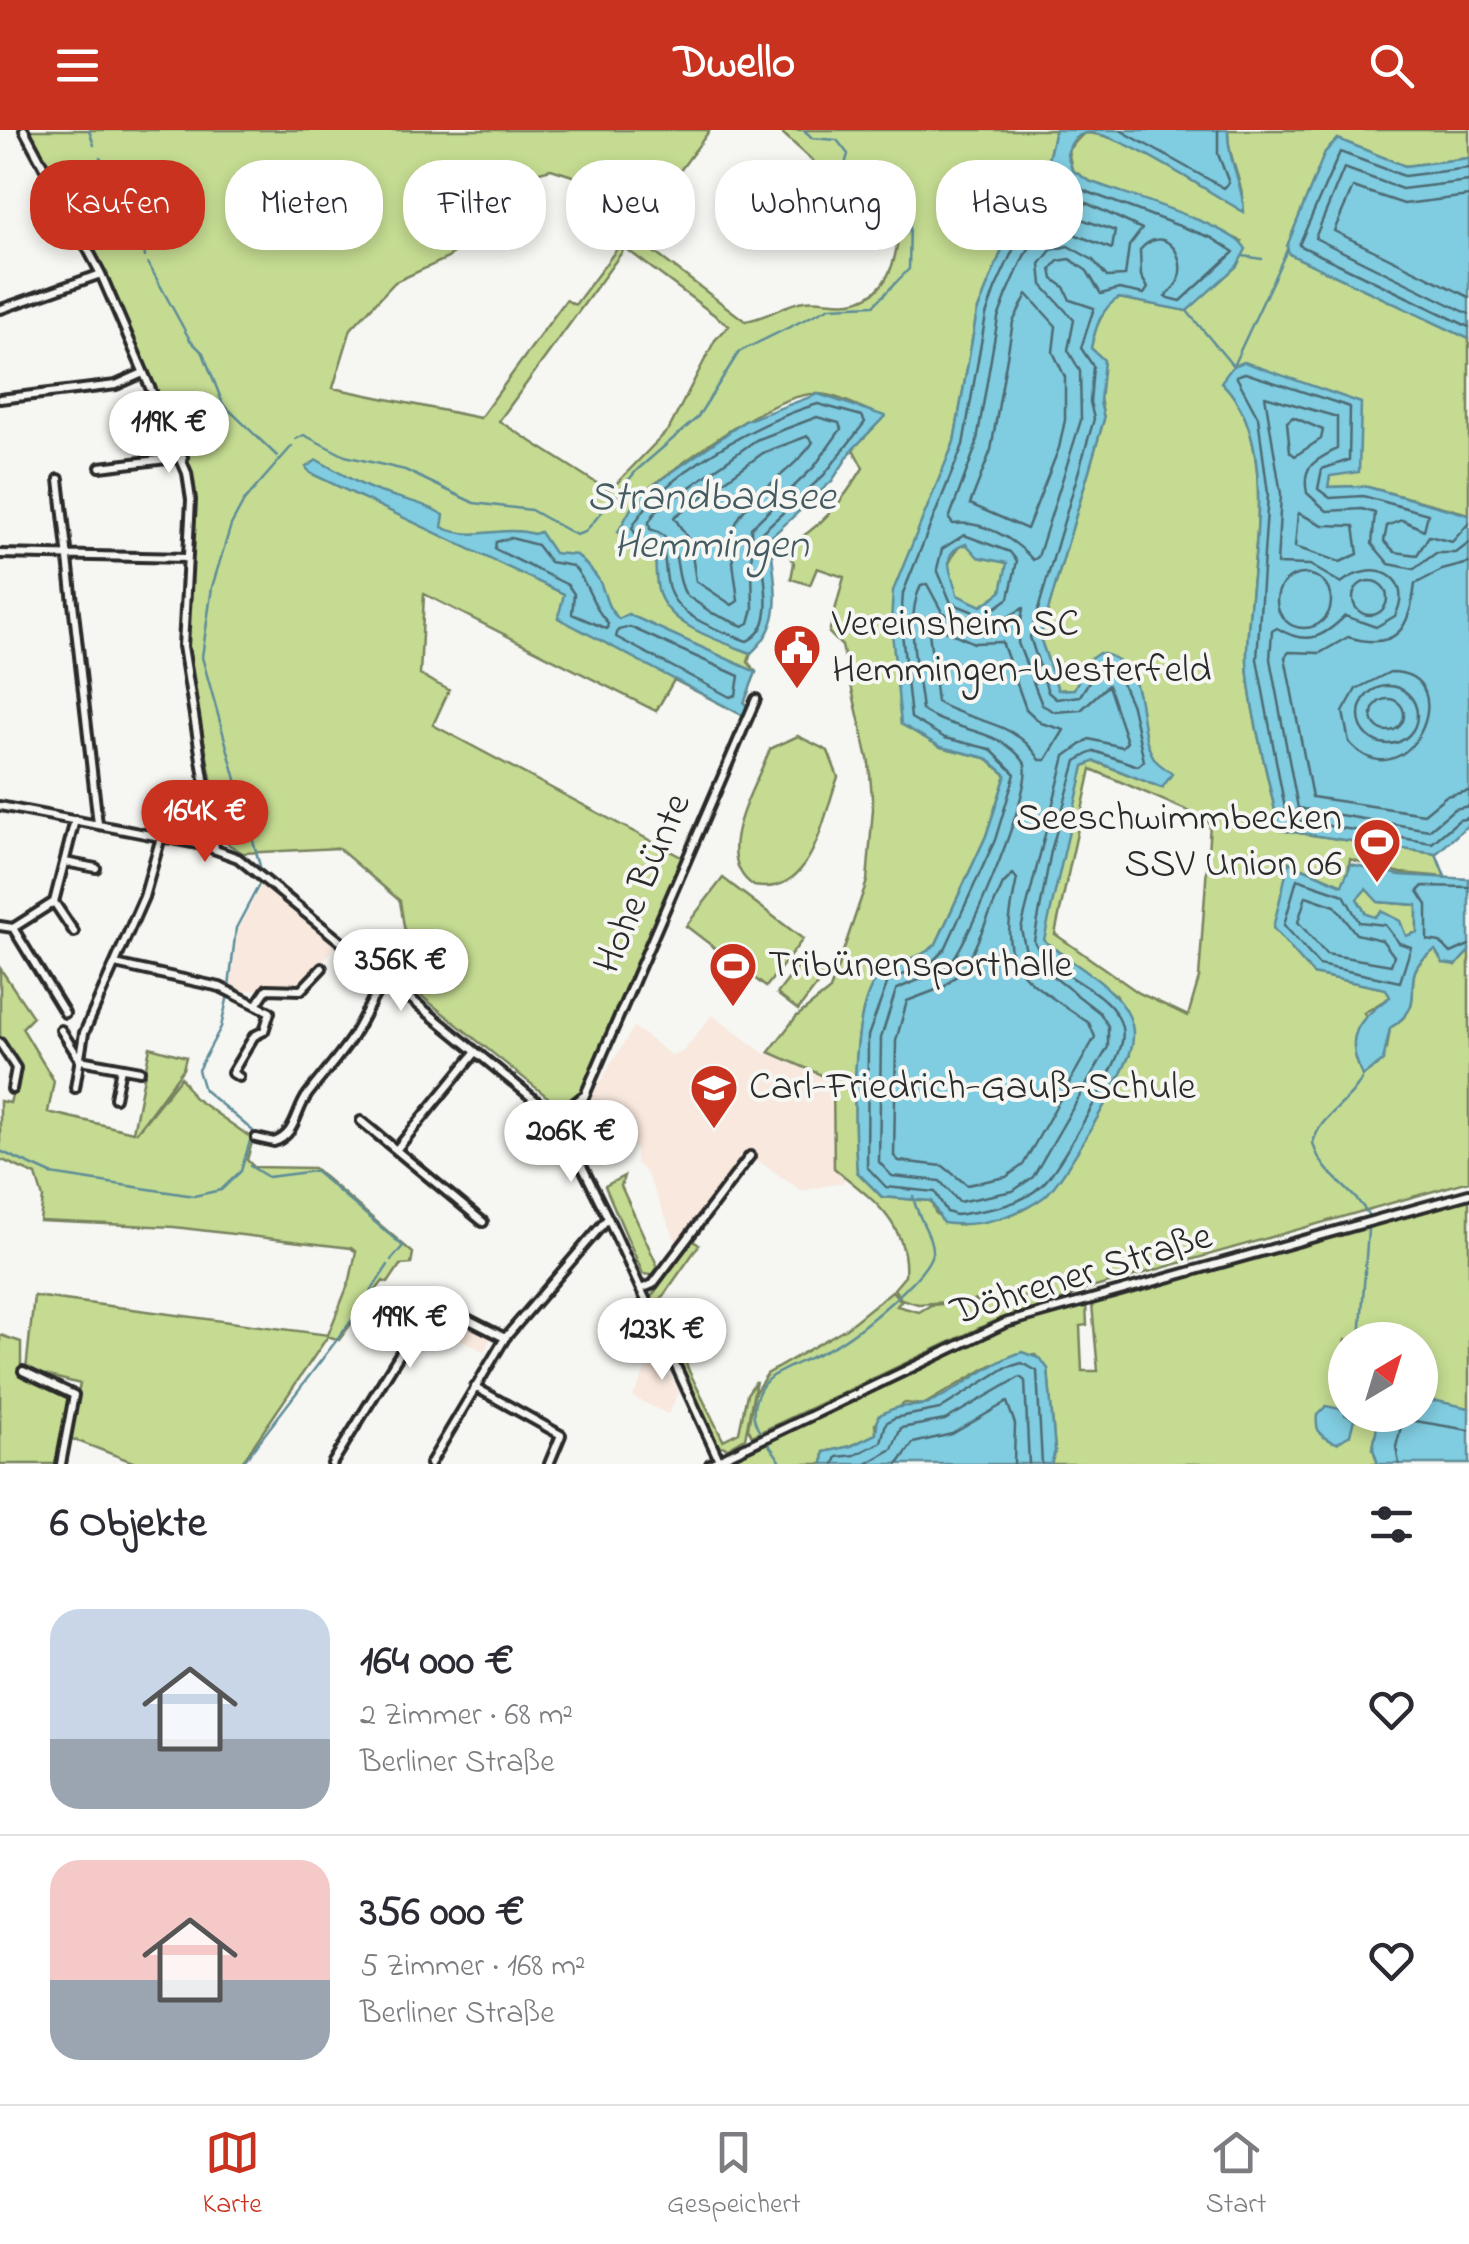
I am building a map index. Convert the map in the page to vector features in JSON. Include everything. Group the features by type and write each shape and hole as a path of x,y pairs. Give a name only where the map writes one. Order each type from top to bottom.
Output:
{"street":[{"path":"24,130 101,274 183,457 191,500 183,646 214,848"},
{"path":"1,308 101,274"},
{"path":"0,399 116,385 143,373"},
{"path":"100,467 183,457"},
{"path":"59,479 98,824"},
{"path":"0,554 187,558"},
{"name":"Hohe Bünte","path":"558,1121 576,1112 586,1093 756,700"},
{"path":"0,806 214,848 246,864 558,1121 641,1289 715,1462"},
{"path":"0,926 13,928 54,902 75,820"},
{"path":"75,1088 84,1033 144,898 161,837"},
{"path":"65,862 96,868"},
{"path":"54,902 74,932"},
{"path":"13,928 65,1013"},
{"path":"114,964 228,990 272,1017 264,1030 254,1036 232,1073 239,1077"},
{"path":"256,1005 268,989 302,990 322,968"},
{"path":"256,1138 274,1142 290,1132 309,1094 321,1084 386,978"},
{"path":"60,1030 80,1060 140,1071"},
{"path":"0,1043 16,1068 12,1090"},
{"path":"396,1150 476,1052"},
{"path":"115,1098 121,1068"},
{"path":"360,1121 483,1222"},
{"path":"641,1289 653,1284 750,1156"},
{"name":"Döhrener Straße","path":"715,1462 981,1332 1469,1194"},
{"path":"430,1464 505,1338 608,1218"},
{"path":"332,1464 430,1305 440,1305 505,1338"},
{"path":"23,1371 74,1396 60,1464"},
{"path":"475,1387 560,1435 548,1464"}],"shaded area":[{"path":"261,885 335,946 304,983 245,991 231,985 238,929"},
{"name":"Carl-Friedrich-Gauß-Schule","path":"712,1015 766,1055 769,1052 833,1080 844,1182 802,1191 747,1153 677,1243 646,1172 636,1163 637,1150 604,1137 590,1144 578,1118 634,1027 672,1056 683,1052"},
{"path":"440,1310 492,1336 484,1351 433,1326"},
{"path":"648,1365 671,1376 679,1392 668,1414 633,1397"}],"green space":[{"path":"26,130 710,130 688,160 566,160 566,174 546,170 546,160 403,160 403,250 456,250 448,258 395,282 351,329 333,388 480,418 566,300 575,305 616,250 624,250 499,421 609,491 669,429 715,340 729,326 628,250 651,250 745,321 804,301 851,302 875,292 883,283 897,250 916,250 916,160 812,160 779,130 1055,130 1048,160 936,160 936,250 1002,250 977,312 954,442 925,522 899,701 901,724 941,747 986,758 1006,775 986,836 936,944 887,972 873,986 866,1001 857,1048 857,1172 882,1197 931,1201 936,1214 957,1225 1009,1216 1041,1198 1071,1162 1130,1055 1117,996 1044,941 1043,931 1084,766 1094,761 1162,788 1153,758 1089,660 1074,689 1058,690 1040,638 1104,419 1090,348 1108,303 1119,298 1187,311 1242,241 1089,181 1083,177 1083,160 1070,160 1068,150 1084,133 1102,135 1165,163 1243,211 1228,130 1469,130 1469,158 1405,166 1338,139 1287,250 1469,339 1469,514 1364,486 1328,487 1330,476 1237,397 1249,427 1258,491 1248,675 1279,830 1436,854 1445,877 1401,873 1350,859 1347,881 1342,885 1289,862 1313,974 1386,989 1390,997 1364,1013 1387,1048 1390,1028 1410,1008 1415,970 1422,960 1435,950 1456,965 1469,951 1469,1181 1081,1291 1055,1303 1040,1295 1053,1304 992,1322 752,1436 748,1428 754,1394 767,1374 846,1328 892,1291 901,1301 897,1306 919,1312 931,1305 1026,1297 918,1304 901,1299 894,1289 905,1276 905,1257 894,1226 874,1201 834,1168 833,1080 769,1052 796,1017 830,990 867,881 873,809 869,763 842,646 829,633 844,577 817,568 810,585 791,579 794,563 785,547 820,523 847,492 863,468 853,449 884,417 826,395 798,396 725,433 638,496 632,548 655,554 659,593 702,633 751,653 748,662 756,672 744,703 750,708 746,717 674,680 656,711 424,594 420,675 449,690 433,725 683,858 584,1090 568,1106 560,1107 414,990 400,901 338,848 243,853 223,841 186,646 194,494 186,455 91,250 205,250 205,160 42,160","holes":["1091,769 1210,824 1199,978 1188,1016 1139,993 1055,934"]},
{"path":"967,544 983,557 1008,563 1001,592 981,607 957,595 947,567 958,547"},
{"path":"798,736 828,751 838,777 820,833 802,867 790,880 774,886 754,886 741,873 736,858 740,821 770,749"},
{"path":"723,878 803,939 766,987 686,926"},
{"path":"1365,888 1379,902 1417,905 1417,932 1406,937 1366,914 1357,899"},
{"path":"806,956 827,972 798,1010 777,994"},
{"path":"0,968 33,1017 22,1028 54,1081 48,1112 133,1132 150,1047 186,1057 183,1069 136,1133 181,1077 193,1097 253,1139 247,1160 254,1167 314,1168 413,1253 411,1264 400,1265 388,1283 383,1281 339,1340 328,1336 241,1464 138,1464 67,1437 80,1384 26,1370 34,1296 328,1335 350,1280 356,1252 351,1248 174,1227 40,1221 43,1198 36,1175 0,1159 0,1101 10,1103 19,1069 0,1041"},
{"path":"624,1176 621,1186 658,1267 652,1275 643,1274 605,1186"},
{"path":"1469,1197 1469,1408 1438,1404 1438,1322 1328,1322 1328,1413 1317,1415 1328,1416 1328,1432 1376,1432 1373,1449 1378,1464 1051,1464 1055,1451 1048,1369 1035,1355 991,1365 923,1405 905,1403 875,1424 876,1434 851,1446 824,1452 823,1464 723,1464 984,1336 1086,1304 1087,1325 1080,1326 1082,1371 1098,1371 1092,1304"},
{"path":"692,1240 699,1245 661,1299 689,1371 723,1440 739,1432 747,1394 756,1381 745,1438 728,1448 717,1445 651,1297"},
{"path":"0,1335 21,1342 21,1375 71,1396 58,1464 0,1464"}],"water":[{"path":"1055,130 1228,130 1244,212 1142,152 1101,135 1079,136 1071,143 1069,160 1048,160"},
{"path":"1338,139 1405,166 1469,158 1469,339 1289,254 1287,246 1325,152"},
{"path":"1083,177 1199,220 1246,249 1237,266 1187,311 1119,298 1103,313 1095,334 1091,348 1104,360 1100,402 1104,419 1040,638 1058,690 1074,689 1089,660 1099,653 1116,659 1127,669 1135,681 1148,744 1155,760 1172,774 1162,788 1095,761 1084,766 1044,940 1122,1004 1131,1020 1132,1044 1091,1129 1053,1188 1021,1210 996,1219 956,1224 943,1223 931,1201 882,1197 857,1172 855,1098 858,1037 871,987 882,972 936,944 986,836 1006,775 986,758 941,747 901,724 891,622 893,591 954,442 977,312 1002,250 1083,250","holes":["966,544 978,557 1007,563 1001,592 981,606 957,595 949,566 957,548"]},
{"path":"1244,362 1361,403 1359,472 1330,476 1328,487 1364,486 1469,515 1469,824 1436,854 1279,830 1248,675 1257,474 1252,439 1240,408 1221,382 1233,366"},
{"name":"Strandbadsee Hemmingen","path":"818,394 885,416 853,449 832,481 771,537 774,613 763,640 751,653 699,632 675,616 659,594 655,554 632,548 618,532 638,496 745,421"},
{"path":"317,460 366,487 435,510 444,515 442,527 454,531 540,532 554,553 577,555 592,571 619,619 628,614 756,672 744,703 750,708 746,717 558,618 564,594 310,473 306,467"},
{"path":"1289,862 1342,885 1351,864 1400,875 1469,879 1469,951 1456,965 1443,963 1435,950 1422,960 1415,970 1410,1007 1390,1028 1383,1061 1363,1076 1354,1039 1362,1021 1390,997 1386,989 1313,974 1273,928","holes":["1366,889 1378,902 1417,905 1417,932 1406,936 1400,921 1381,911 1375,917 1366,914 1357,899"]},
{"path":"1022,1352 1041,1359 1048,1369 1055,1451 1051,1464 823,1464 824,1452 851,1446 876,1434 878,1416 931,1402"},
{"path":"1438,1401 1469,1408 1469,1464 1378,1464 1373,1449 1376,1432 1438,1432"},
{"path":"1328,1406 1328,1432 1351,1432 1350,1435 1337,1443 1323,1436 1318,1430 1317,1415"}],"waterway":[{"path":"89,130 94,145"},
{"path":"804,130 812,138 837,140 848,154 846,160"},
{"path":"100,158 139,216 145,257"},
{"path":"296,439 304,435 345,456 405,470 474,503 531,510 576,535 585,532 637,470 697,418 739,352 830,307 874,305 909,269 909,250"},
{"path":"1187,311 1233,366 1287,250"},
{"path":"1243,256 1262,259"},
{"path":"148,263 190,340 203,353 223,404 277,456"},
{"path":"260,866 202,657 212,587 231,525 244,501 292,446"},
{"path":"1436,854 1445,877"},
{"path":"229,987 236,928 261,881"},
{"path":"0,1151 51,1174 194,1196 221,1190 241,1171 253,1131 204,1090 198,1070 221,1027 228,995"},
{"path":"1361,1322 1369,1216 1323,1165 1313,1143 1322,1124 1352,1094 1363,1076"},
{"path":"250,1166 268,1177 315,1171 403,1246 391,1260"},
{"path":"782,1464 754,1418 760,1390 771,1377 849,1336 919,1275 928,1263 932,1247 913,1196"},
{"path":"242,1464 352,1320 388,1265"}],"place":[{"name":"Vereinsheim SC Hemmingen-Westerfeld","path":"797,690"},
{"name":"Seeschwimmbecken SSV Union 06","path":"1377,884"},
{"name":"Tribünensporthalle","path":"733,1008"},
{"name":"Carl-Friedrich-Gauß-Schule","path":"714,1130"}]}
